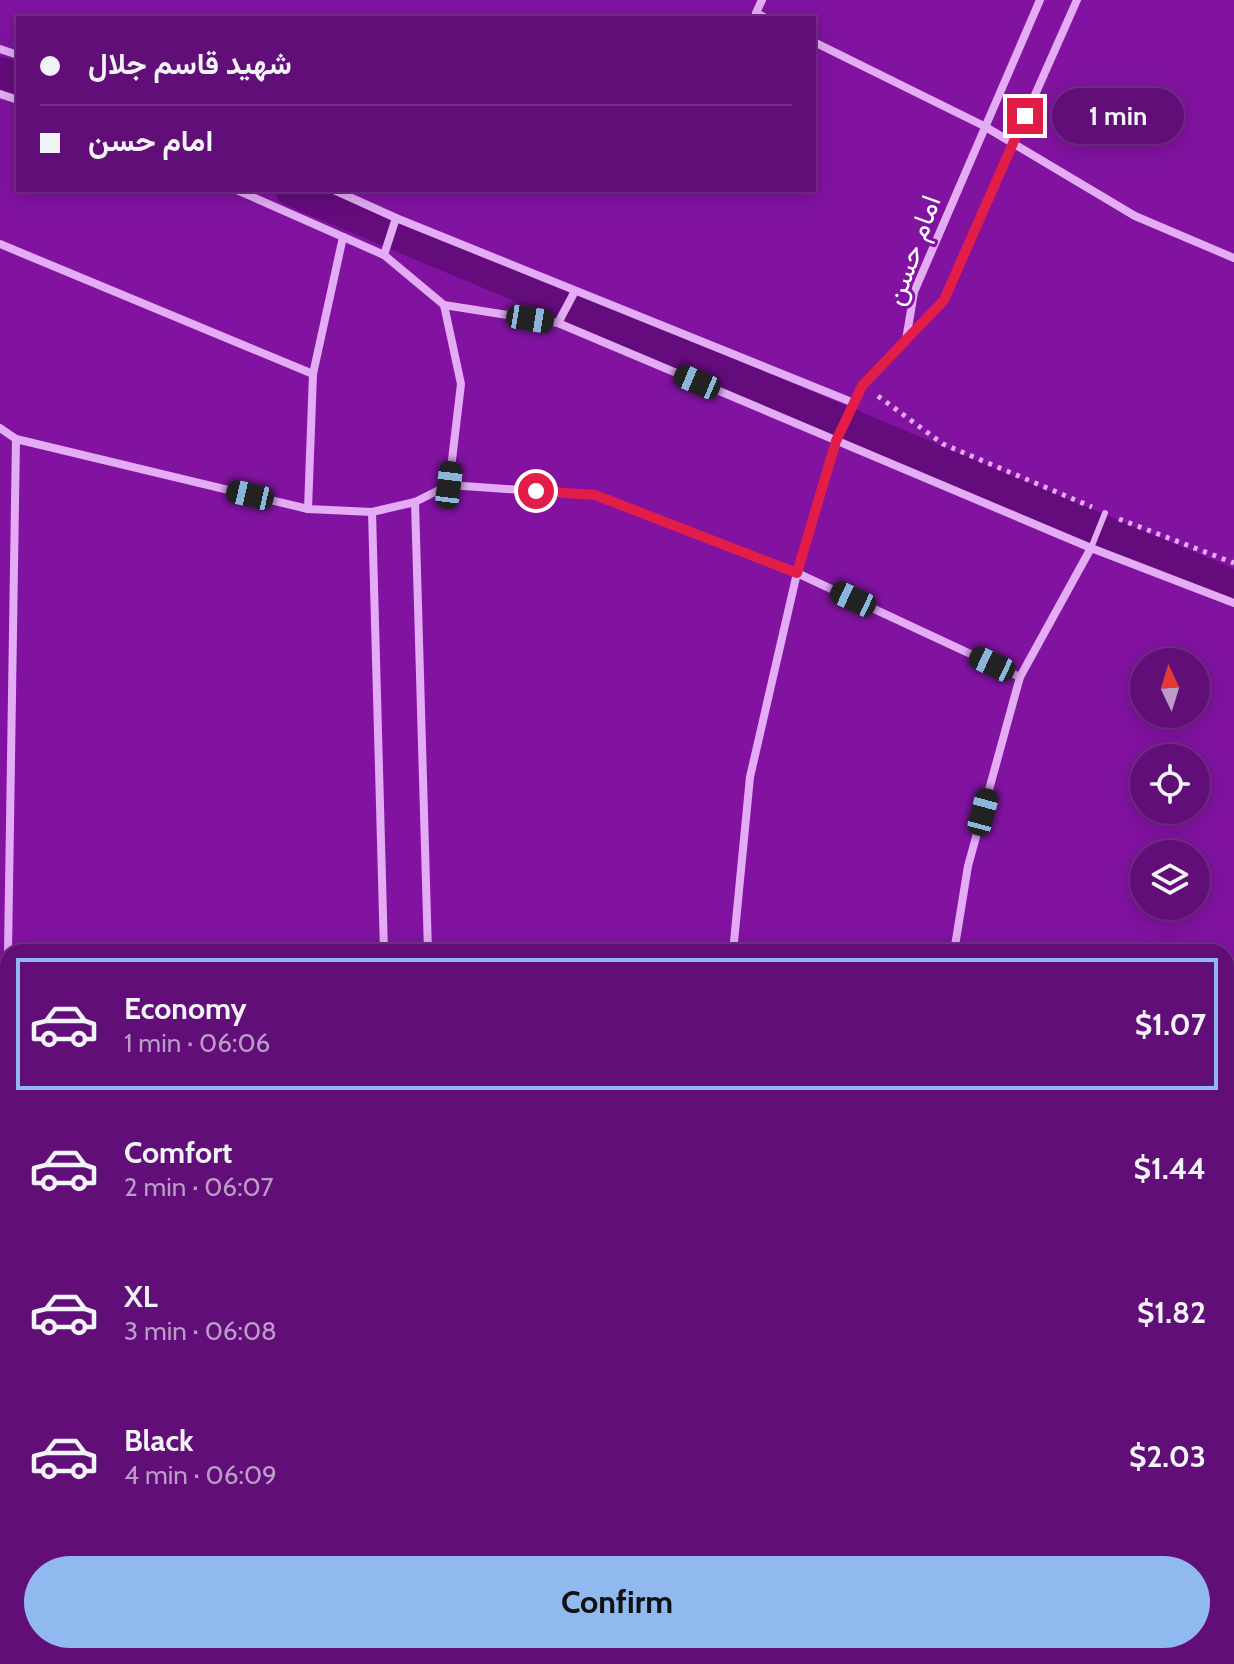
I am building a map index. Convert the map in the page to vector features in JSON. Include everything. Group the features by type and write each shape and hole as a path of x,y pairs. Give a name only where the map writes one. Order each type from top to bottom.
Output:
{"street":[{"path":"762,0 756,13 762,16"},
{"name":"امام حسن","path":"906,340 914,292 1040,0"},
{"name":"امام حسن","path":"906,340 944,300 1077,0"},
{"path":"816,43 984,126 1135,216 1234,258"},
{"path":"242,192 343,237 386,250 444,305 461,384 449,485"},
{"path":"338,192 395,221 852,407"},
{"path":"386,250 395,221"},
{"path":"308,509 313,374 343,237"},
{"path":"0,244 313,374"},
{"path":"560,320 574,294"},
{"path":"444,305 560,320 1234,603"},
{"path":"734,944 750,777 797,573 838,438 852,407 862,386 906,340"},
{"path":"0,428 16,439 308,509 372,512 415,502 449,485 595,495 797,573 1020,677"},
{"path":"7,944 16,439"},
{"path":"415,502 428,944"},
{"path":"372,512 384,944"},
{"path":"955,944 968,866 1020,677 1093,544"},
{"path":"0,1438 0,1464"}],"lane":[{"path":"1093,544 1103,517"}],"path":[{"path":"862,386 943,444 1103,517 1234,563"}],"waterway":[{"path":"0,73 16,77"},
{"path":"296,192 1234,586"}],"route":[{"path":"536,491 595,495 797,573 836,441 862,386 944,300 1025,116"}]}
